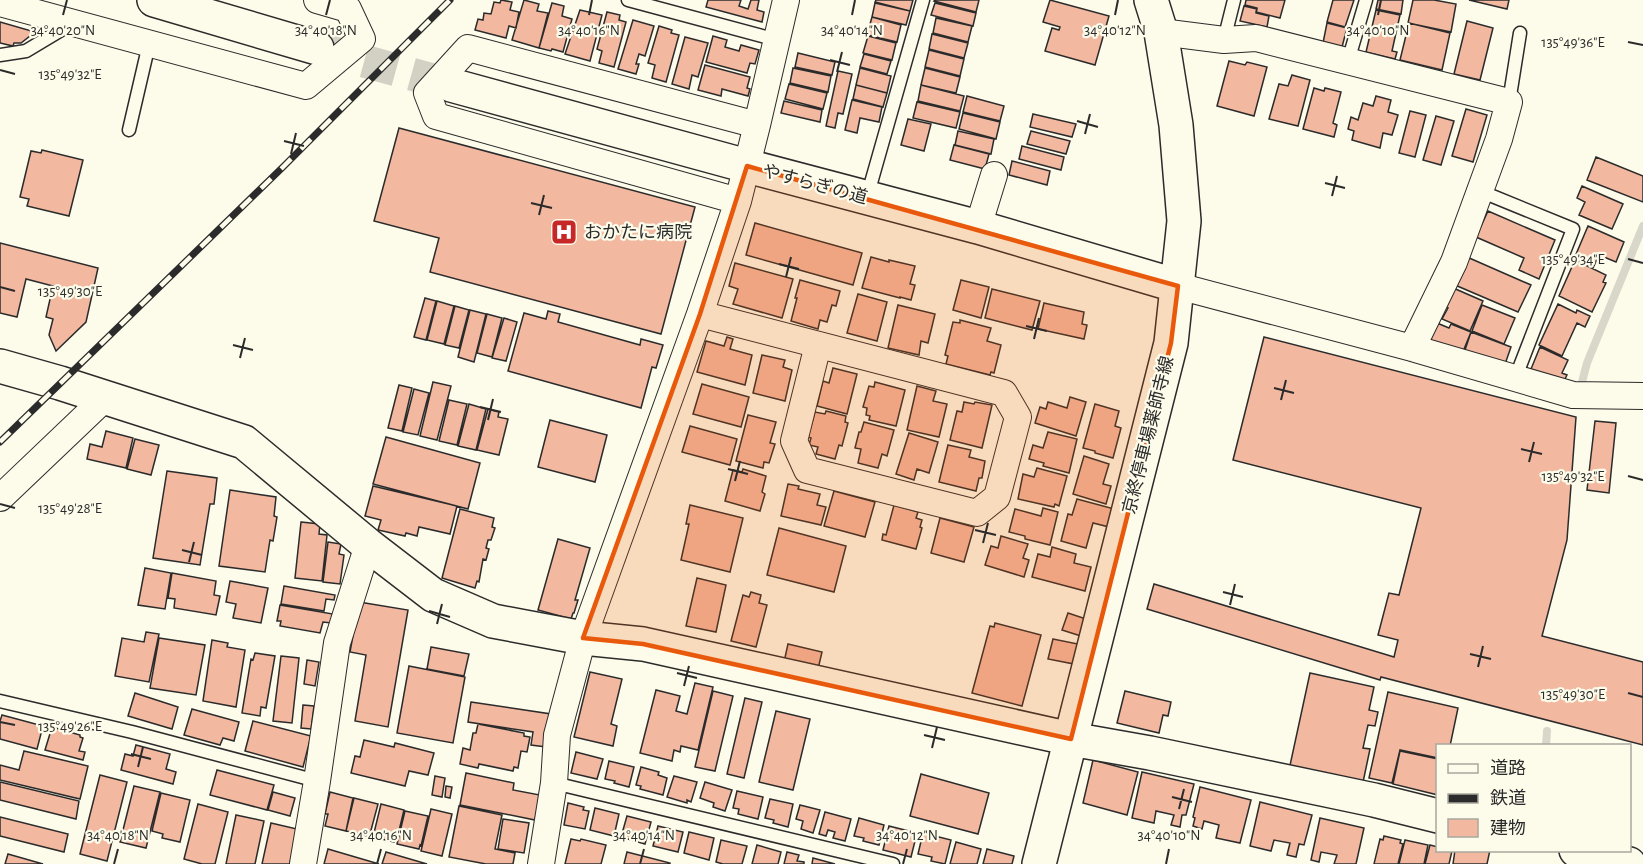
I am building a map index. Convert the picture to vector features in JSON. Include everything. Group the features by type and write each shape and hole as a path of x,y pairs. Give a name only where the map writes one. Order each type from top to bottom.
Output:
{"street":[{"path":"154,0 317,48"},
{"path":"0,3 306,86 362,39 348,9 317,0"},
{"path":"541,864 554,783 557,735 583,638 700,314 738,201 786,0"},
{"name":"京終停車場薬師寺線","path":"1039,864 1172,343 1184,220 1176,124 1161,32 1151,0"},
{"path":"1161,32 1224,40 1256,38 1509,102 1499,139 1454,262 1412,348"},
{"path":"738,201 436,117 427,93 468,48 757,125"},
{"name":"やすらぎの道","path":"451,85 978,227 1178,286"},
{"path":"978,227 994,175"},
{"path":"1178,286 1412,348 1573,395 1643,396"},
{"path":"700,314 1004,393 1018,417 997,497 977,513 807,470 794,441 818,345"},
{"path":"0,366 244,442 433,596 493,621 583,638 643,644 1071,739 1352,795 1436,816"},
{"path":"0,498 105,398"},
{"path":"303,864 337,643 368,545"},
{"path":"1584,852 1629,864"}],"lane":[{"path":"628,0 777,40"},
{"path":"867,198 923,0"},
{"path":"1224,40 1234,0"},
{"path":"1348,62 1366,0"},
{"path":"0,55 26,51 72,23"},
{"path":"1509,102 1520,33"},
{"path":"129,130 149,44"},
{"path":"1480,191 1573,229 1515,379"},
{"path":"0,701 132,732 317,782"},
{"path":"554,783 893,864"}],"highlighted area":[{"path":"747,166 1178,286 1171,343 1071,739 643,644 583,638 700,314"}],"building":[{"path":"501,0 512,2 510,10 519,12 516,28 509,26 506,38 475,30 478,19 483,20 484,13 491,14 494,2 500,3"},
{"path":"524,0 539,4 537,11 548,13 539,48 512,40"},
{"path":"708,0 741,0 739,6 748,9 751,0 759,0 757,10 764,12 762,22 706,7"},
{"path":"876,0 913,0 910,11 875,2"},
{"path":"935,0 979,0 976,12"},
{"path":"1050,0 1109,16 1095,65 1045,51 1052,28 1059,30 1060,27 1043,22"},
{"path":"1246,0 1285,0 1280,18 1256,12 1257,8 1245,5"},
{"path":"1333,0 1354,0 1345,27 1327,22"},
{"path":"1378,0 1403,0 1401,14 1376,9"},
{"path":"1413,0 1434,0 1456,4 1451,32 1408,23"},
{"path":"1469,0 1509,0 1507,9"},
{"path":"552,3 564,6 562,16 572,19 563,52 539,48"},
{"path":"875,3 910,11 906,25 872,17"},
{"path":"935,3 976,13 973,26 931,15"},
{"path":"1244,6 1257,9 1256,13 1269,16 1267,27 1240,21"},
{"path":"580,10 602,15 590,61 565,54"},
{"path":"1376,10 1400,15 1392,51 1397,52 1395,59 1366,52"},
{"path":"607,12 620,15 619,20 626,22 614,67 599,63 602,51 597,49"},
{"path":"872,17 901,25 897,42 867,35"},
{"path":"936,18 972,26 968,42 933,33"},
{"path":"633,20 654,26 645,56 639,54 636,74 618,69"},
{"path":"1467,21 1493,28 1480,80 1454,74"},
{"path":"0,22 35,32 21,43 14,43 13,46 0,43"},
{"path":"1327,23 1347,28 1342,47 1323,43"},
{"path":"1409,23 1450,33 1442,70 1400,60"},
{"path":"659,26 679,35 666,82 652,78 655,65 648,63"},
{"path":"932,34 968,43 964,58 929,49"},
{"path":"713,36 727,40 725,47 739,51 741,45 759,50 755,64 750,63 747,73 706,62"},
{"path":"868,36 896,43 892,60 863,53"},
{"path":"685,37 708,43 698,77 692,75 689,89 672,84"},
{"path":"929,50 964,59 960,76 925,67"},
{"path":"798,53 835,62 832,75 795,67"},
{"path":"864,54 891,61 887,74 860,67"},
{"path":"1229,61 1245,65 1247,62 1267,67 1254,116 1217,106"},
{"path":"705,65 750,77 747,88 750,89 748,96 722,89 721,96 698,90"},
{"path":"793,68 831,76 828,92 790,83"},
{"path":"860,68 891,76 887,93 856,85"},
{"path":"925,68 960,77 956,93 921,85"},
{"path":"838,71 852,74 843,114 838,113 835,128 826,126"},
{"path":"1292,75 1310,80 1298,126 1269,119 1279,84 1288,86"},
{"path":"789,84 827,93 823,109 785,99"},
{"path":"856,85 887,93 883,107 853,99"},
{"path":"921,85 964,96 960,111 918,101"},
{"path":"1314,88 1341,92 1333,123 1337,125 1334,137 1303,129"},
{"path":"967,96 1004,106 1000,121 963,112"},
{"path":"1376,96 1391,100 1388,112 1398,115 1392,135 1383,133 1380,148 1352,140 1354,131 1348,129 1351,117 1358,120 1363,103 1373,106"},
{"path":"852,100 882,107 879,122 860,118 857,133 845,130"},
{"path":"784,101 822,110 820,122 781,113"},
{"path":"917,102 960,112 956,128 913,118"},
{"path":"1466,109 1487,115 1473,162 1452,156"},
{"path":"1410,111 1426,115 1415,157 1399,153"},
{"path":"963,113 1000,122 996,139 959,129"},
{"path":"1033,114 1076,124 1072,137 1030,127"},
{"path":"1436,116 1454,121 1441,165 1423,160"},
{"path":"908,119 931,124 924,151 901,145"},
{"path":"399,128 695,207 661,334 430,272 439,238 374,221"},
{"path":"958,131 994,139 991,154 955,145"},
{"path":"1031,131 1070,141 1066,154 1027,144"},
{"path":"954,145 989,154 985,169 950,160"},
{"path":"1022,146 1064,157 1061,170 1019,159"},
{"path":"42,150 83,160 69,216 27,206 29,199 20,197 31,151 41,153"},
{"path":"1596,157 1643,176 1643,202 1587,180"},
{"path":"1012,161 1050,171 1047,185 1009,175"},
{"path":"1582,186 1623,204 1612,229 1579,215 1585,202 1577,198"},
{"path":"1488,211 1555,240 1539,279 1519,270 1524,258 1476,237"},
{"path":"755,223 862,253 853,285 746,255"},
{"path":"1588,226 1624,242 1616,262 1599,255 1593,268 1574,259"},
{"path":"0,243 98,268 86,322 56,351 49,335 53,319 46,317 53,286 26,279 17,317 0,313"},
{"path":"871,257 915,266 910,284 915,285 911,300 862,288"},
{"path":"1467,257 1531,285 1518,312 1455,285"},
{"path":"1575,260 1606,275 1603,282 1606,283 1592,312 1559,296"},
{"path":"735,263 793,279 782,318 733,304 738,289 729,286"},
{"path":"800,280 840,291 836,306 832,305 827,322 820,320 818,329 791,321"},
{"path":"961,280 989,287 981,318 953,310"},
{"path":"1451,287 1483,301 1470,331 1442,319 1448,308 1443,306"},
{"path":"992,289 1040,301 1032,330 985,318"},
{"path":"858,294 887,302 877,341 847,333"},
{"path":"425,298 436,301 426,340 414,337"},
{"path":"437,301 454,306 444,344 427,340"},
{"path":"1044,303 1084,312 1082,324 1087,325 1084,339 1038,329"},
{"path":"1558,304 1576,313 1577,310 1590,316 1585,327 1577,323 1562,356 1539,345"},
{"path":"898,305 935,314 928,343 921,341 919,355 888,348"},
{"path":"1482,305 1515,318 1504,344 1472,331"},
{"path":"455,306 469,310 459,348 445,345"},
{"path":"470,310 486,314 474,362 458,357"},
{"path":"548,311 560,314 558,322 640,345 641,339 663,345 656,368 652,367 641,408 508,371 524,313 546,319"},
{"path":"487,314 502,318 492,357 477,353"},
{"path":"504,318 517,322 506,361 492,358"},
{"path":"960,320 991,328 987,341 1001,345 994,373 991,372 990,375 946,364 948,356 945,355 953,322 960,323"},
{"path":"1437,323 1449,328 1451,324 1471,332 1462,354 1429,340"},
{"path":"1471,332 1511,347 1504,367 1464,353"},
{"path":"727,337 733,339 730,349 752,355 745,385 697,372 706,341 724,346"},
{"path":"1264,337 1576,417 1567,540 1542,636 1643,662 1643,745 1381,677 1380,680 1147,609 1154,584 1394,657 1398,640 1378,635 1389,593 1399,595 1421,508 1233,460"},
{"path":"1540,347 1568,360 1562,373 1567,375 1563,383 1531,369"},
{"path":"762,355 785,360 783,367 792,370 785,401 753,393"},
{"path":"833,368 857,374 847,414 817,406 823,381 829,383"},
{"path":"433,382 451,386 437,440 420,436"},
{"path":"875,382 905,390 896,426 869,420 870,416 866,415 867,408 863,407 869,386 874,387"},
{"path":"702,384 749,397 741,427 693,414"},
{"path":"399,385 412,388 402,431 388,428"},
{"path":"917,386 936,391 933,401 947,404 939,437 907,430"},
{"path":"414,389 429,393 418,435 403,432"},
{"path":"1070,397 1086,402 1076,436 1035,423 1040,407 1046,409 1048,402 1067,408"},
{"path":"449,400 467,404 457,445 439,441"},
{"path":"964,402 992,405 982,448 950,440 957,411 962,412"},
{"path":"469,404 486,409 476,450 458,446"},
{"path":"1095,404 1119,411 1115,426 1121,428 1113,458 1083,448"},
{"path":"488,409 499,412 498,417 508,419 499,455 477,450"},
{"path":"826,411 846,416 845,422 848,423 842,446 839,445 835,459 816,454 818,447 809,445 811,438 808,437 815,412 825,414"},
{"path":"748,415 776,422 770,443 775,444 769,463 764,462 763,468 736,461"},
{"path":"550,420 607,435 595,482 538,467"},
{"path":"1595,421 1616,423 1609,493 1587,490"},
{"path":"864,422 894,430 887,456 882,454 878,468 858,463 861,449 855,448"},
{"path":"690,426 737,439 730,465 682,452"},
{"path":"106,431 133,438 126,468 87,459 90,444 102,447"},
{"path":"1048,432 1077,439 1069,473 1043,466 1044,463 1029,459 1033,445 1043,448"},
{"path":"909,433 938,442 929,473 917,469 914,480 896,474"},
{"path":"386,437 480,463 468,509 373,484"},
{"path":"135,439 159,445 151,475 127,469"},
{"path":"948,445 971,450 969,457 985,461 982,478 979,478 976,491 939,482"},
{"path":"1084,456 1109,464 1103,484 1111,486 1106,504 1073,494"},
{"path":"1037,468 1067,476 1059,506 1055,504 1054,507 1018,499 1023,474 1034,477"},
{"path":"743,469 766,476 762,492 765,494 760,511 725,501 733,470 742,472"},
{"path":"167,471 217,478 214,504 210,504 200,565 153,558"},
{"path":"788,484 820,494 817,505 826,507 821,525 781,516"},
{"path":"373,486 457,506 450,534 419,527 417,536 406,533 405,536 378,530 381,520 365,516"},
{"path":"230,490 276,497 274,516 277,517 273,541 270,540 265,572 219,566"},
{"path":"834,491 875,502 865,537 824,526"},
{"path":"1077,499 1118,510 1113,528 1093,523 1086,548 1061,541 1068,514 1072,515"},
{"path":"690,505 743,518 730,572 681,560 689,524 686,524"},
{"path":"894,505 918,512 916,518 922,520 916,549 882,540 883,534 886,535"},
{"path":"1043,508 1058,512 1050,545 1025,539 1025,536 1009,532 1015,509 1041,516"},
{"path":"460,509 494,518 492,527 495,528 491,540 488,540 486,548 489,549 486,560 483,559 479,582 477,581 475,588 442,578"},
{"path":"940,518 974,527 964,562 931,553"},
{"path":"301,522 320,524 319,534 327,535 322,581 295,578"},
{"path":"779,528 846,546 834,592 767,575"},
{"path":"1001,536 1028,544 1023,558 1029,560 1024,577 985,565 991,546 998,548"},
{"path":"558,539 590,548 575,600 578,600 571,619 538,610"},
{"path":"328,542 341,544 339,554 344,555 340,584 323,582"},
{"path":"1052,547 1076,554 1074,563 1091,567 1085,591 1032,577 1038,554 1050,557"},
{"path":"145,568 171,573 165,609 138,605"},
{"path":"172,573 216,581 214,595 220,596 216,615 174,608 175,599 168,598"},
{"path":"697,578 726,585 716,632 686,626"},
{"path":"230,581 268,588 261,623 233,618 236,604 226,602"},
{"path":"284,586 335,595 334,600 326,599 324,611 281,604"},
{"path":"751,592 761,595 759,603 767,605 756,647 731,641 743,595 749,597"},
{"path":"359,602 408,610 388,727 355,721 366,655 350,652"},
{"path":"280,605 333,614 331,623 323,622 320,633 280,626 281,621 277,621"},
{"path":"1068,613 1089,620 1084,637 1062,630"},
{"path":"995,623 1041,635 1022,706 972,693 990,626 994,627"},
{"path":"146,632 159,634 149,682 115,676 122,638 144,642"},
{"path":"159,638 205,645 196,695 150,688"},
{"path":"1053,639 1078,644 1074,664 1048,659"},
{"path":"212,640 228,643 227,647 245,650 236,707 203,701"},
{"path":"788,644 822,652 818,669 784,662"},
{"path":"431,647 469,654 464,676 427,669"},
{"path":"255,653 275,656 266,708 261,707 260,716 242,713 251,659 253,660"},
{"path":"281,656 299,658 292,723 273,721"},
{"path":"307,660 319,662 315,686 304,684"},
{"path":"409,666 465,677 453,743 397,733"},
{"path":"590,672 622,679 611,724 617,726 613,746 574,737"},
{"path":"1310,673 1374,687 1369,710 1378,712 1375,726 1368,725 1363,748 1370,749 1362,787 1289,770"},
{"path":"695,683 713,687 698,750 681,746 680,752 674,750 672,761 640,753 656,690 680,696 676,711 687,714"},
{"path":"713,691 733,696 715,771 695,767"},
{"path":"1125,691 1171,702 1168,716 1163,715 1159,733 1117,723"},
{"path":"1388,692 1458,708 1450,744 1436,744 1436,758 1400,750 1392,783 1369,778"},
{"path":"135,693 178,707 172,729 128,716"},
{"path":"745,698 762,702 744,778 727,774"},
{"path":"471,702 551,714 546,747 531,745 533,732 468,722"},
{"path":"303,705 314,706 311,729 301,728"},
{"path":"192,709 239,722 234,741 223,738 220,745 184,735"},
{"path":"776,711 810,719 793,790 759,782"},
{"path":"2,715 43,726 37,749 0,739"},
{"path":"253,721 311,736 303,767 245,751"},
{"path":"478,724 524,733 524,736 530,737 527,752 521,751 518,768 514,767 513,771 479,764 478,768 460,764 463,748 470,750 473,733 476,733"},
{"path":"52,727 80,735 83,738 79,751 85,752 83,760 45,750"},
{"path":"364,740 394,747 395,743 434,753 428,775 409,771 405,786 351,773 355,756 360,757"},
{"path":"136,745 170,754 166,769 176,772 173,784 121,770 125,754 133,756"},
{"path":"24,751 88,766 80,799 0,780 0,765 19,770"},
{"path":"1400,751 1436,759 1436,795 1393,784"},
{"path":"576,752 603,759 597,779 571,773"},
{"path":"1093,760 1138,772 1127,815 1083,803"},
{"path":"609,761 634,767 629,787 605,779"},
{"path":"641,767 659,772 658,775 667,778 663,795 640,789 641,786 636,785"},
{"path":"217,770 274,785 267,810 210,795"},
{"path":"1142,772 1194,784 1186,815 1182,815 1180,827 1171,825 1174,815 1156,811 1154,823 1132,818"},
{"path":"466,773 514,783 513,790 540,795 535,820 460,805"},
{"path":"921,774 989,793 978,834 910,816"},
{"path":"100,775 127,782 107,861 80,854"},
{"path":"435,776 445,778 442,797 432,795"},
{"path":"674,776 697,782 691,802 667,797"},
{"path":"0,782 79,801 76,819 0,800"},
{"path":"705,782 732,790 725,811 713,807 714,803 700,798"},
{"path":"134,786 160,792 146,848 120,842"},
{"path":"446,786 452,787 450,798 445,797"},
{"path":"1200,787 1251,800 1240,843 1216,838 1219,825 1204,821 1202,829 1193,826"},
{"path":"737,791 763,797 758,819 738,814 739,809 733,808"},
{"path":"273,792 295,798 290,816 268,810"},
{"path":"330,792 353,798 346,831 325,826"},
{"path":"161,793 190,800 180,842 162,838 163,834 152,831"},
{"path":"354,798 378,804 368,836 346,831"},
{"path":"770,799 793,804 788,827 765,818"},
{"path":"1260,802 1312,815 1304,845 1299,844 1296,857 1287,855 1290,843 1274,840 1271,851 1250,846"},
{"path":"568,803 584,807 583,810 589,811 585,829 564,825"},
{"path":"198,804 228,812 215,864 202,864 184,859"},
{"path":"381,804 404,810 397,839 394,839 394,842 373,837"},
{"path":"800,805 820,810 813,833 801,829 803,821 796,819"},
{"path":"459,806 502,815 495,849 515,853 513,864 486,864 449,857"},
{"path":"595,808 619,814 614,836 590,830"},
{"path":"431,809 452,814 442,856 421,851"},
{"path":"405,811 428,816 419,849 397,844"},
{"path":"825,812 851,819 845,841 833,838 835,832 828,830 826,836 819,834"},
{"path":"236,815 264,821 255,864 226,864"},
{"path":"627,816 651,822 645,844 621,837"},
{"path":"0,817 68,834 64,852 0,836"},
{"path":"859,818 884,825 879,845 854,836"},
{"path":"1320,818 1364,828 1356,864 1334,864 1337,855 1321,852 1319,862 1311,860"},
{"path":"503,819 529,823 524,853 498,849"},
{"path":"271,823 297,829 290,864 262,864"},
{"path":"658,826 683,832 678,852 653,846"},
{"path":"889,826 917,833 911,857 883,850"},
{"path":"689,832 714,838 709,860 684,853"},
{"path":"923,833 951,840 945,864 931,861 932,857 918,854"},
{"path":"1384,836 1401,840 1400,843 1403,844 1398,864 1374,864 1380,839 1383,840"},
{"path":"571,839 606,845 601,864 565,864"},
{"path":"721,840 747,846 742,864 716,862"},
{"path":"1405,840 1428,845 1424,864 1399,864"},
{"path":"956,842 981,849 977,864 950,864"},
{"path":"757,845 781,852 778,864 752,864"},
{"path":"1430,845 1436,846 1436,852 1452,852 1449,864 1425,864"},
{"path":"328,849 379,864 324,864"},
{"path":"987,849 1014,856 1012,864 983,864"},
{"path":"386,852 427,864 382,864"},
{"path":"627,852 670,863 670,864 624,864"},
{"path":"787,852 799,855 797,861 804,862 804,864 784,864"},
{"path":"1455,852 1490,852 1487,864 1453,864"},
{"path":"8,854 43,864 5,864"},
{"path":"813,858 835,864 812,864"}],"waterway":[{"path":"1581,386 1587,363 1643,226"},
{"path":"1546,744 1547,731"}],"tunnel":[{"path":"317,48 451,85"}],"railway":[{"path":"0,442 284,166 450,0"}],"place":[{"name":"おかたに病院","path":"564,232"}]}
